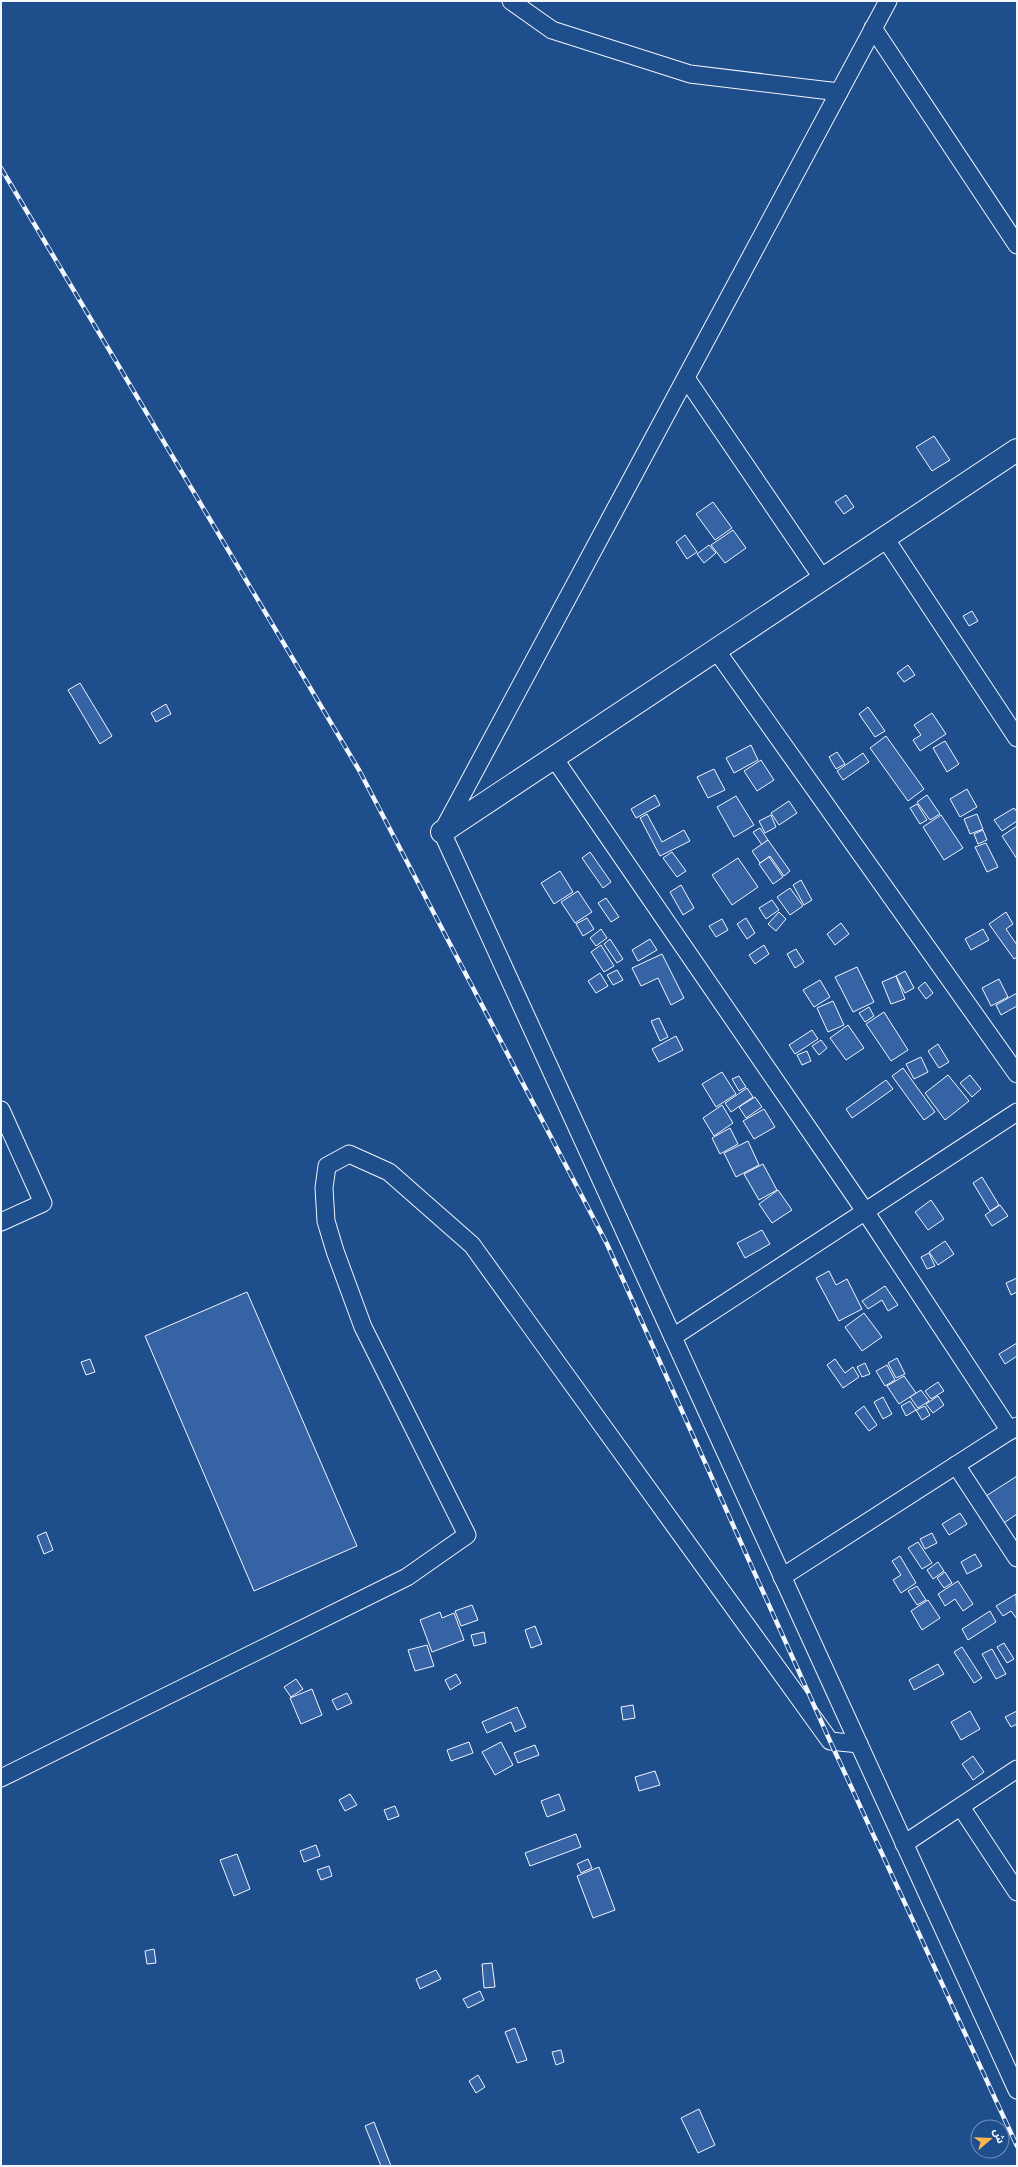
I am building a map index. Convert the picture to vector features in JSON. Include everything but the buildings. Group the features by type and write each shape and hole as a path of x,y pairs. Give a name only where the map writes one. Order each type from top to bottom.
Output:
{"street":[{"path":"511,1 552,30 690,74 839,92"},
{"path":"442,832 888,1"},
{"path":"873,28 1017,245"},
{"path":"686,378 823,579"},
{"path":"442,832 1017,450"},
{"path":"885,538 1017,738"},
{"path":"716,650 1017,1074"},
{"path":"554,758 1013,1429 782,1577"},
{"path":"442,832 1017,2090"},
{"path":"1,1110 43,1203 1,1222"},
{"path":"673,1337 1017,1112"},
{"path":"1,1778 407,1577 467,1535 363,1327 335,1252 326,1221 324,1188 327,1166 348,1154 389,1172 472,1246 830,1741 859,1744"},
{"path":"956,1465 1017,1558"},
{"path":"904,1844 1017,1769"},
{"path":"961,1807 1017,1892"}],"railway":[{"path":"1,168 359,770 607,1244 830,1741 1017,2146"}]}
